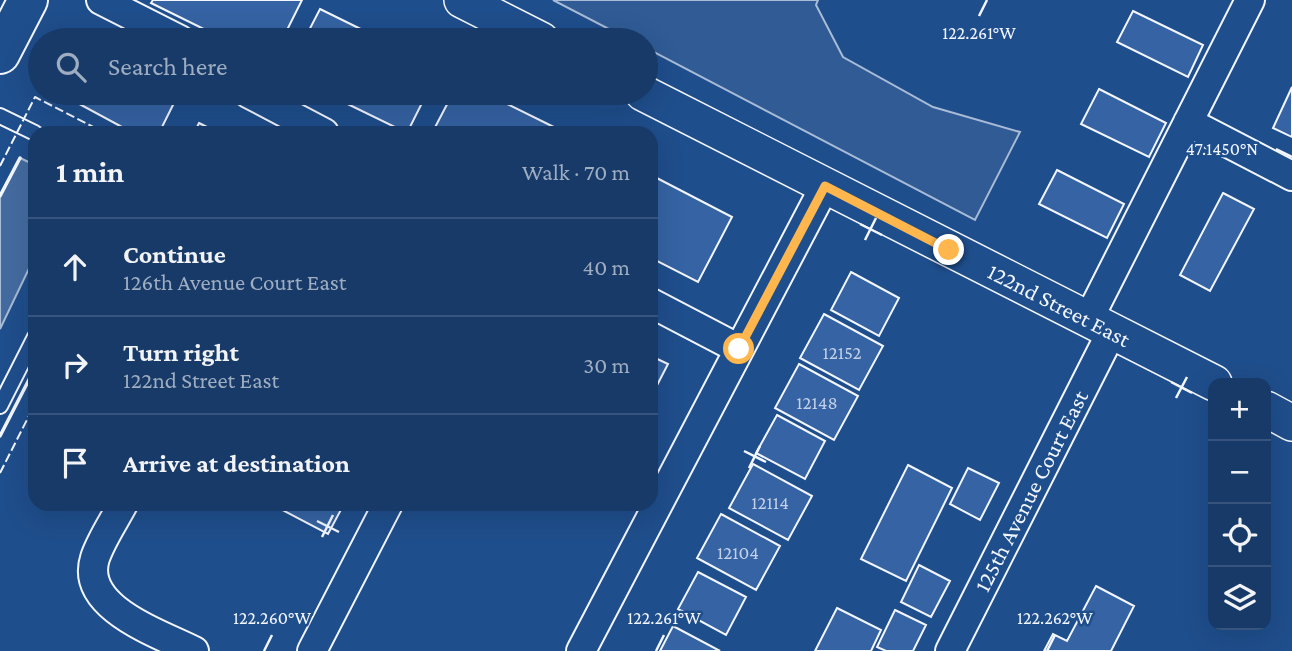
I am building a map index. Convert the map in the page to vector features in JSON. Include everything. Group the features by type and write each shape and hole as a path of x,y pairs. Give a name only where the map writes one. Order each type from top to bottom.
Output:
{"main road":[{"path":"0,54 28,0"}],"street":[{"path":"101,0 156,28"},
{"path":"462,0 517,28"},
{"name":"125th Avenue Court East","path":"950,651 1100,326 1188,122 1250,0"},
{"name":"122nd Street East","path":"658,101 1208,380"},
{"path":"269,105 307,126"},
{"path":"1188,122 1292,176"},
{"path":"658,504 825,186"},
{"path":"658,307 739,349"},
{"path":"1271,412 1292,423"},
{"path":"118,511 94,559 94,578 100,595 118,613 194,651"},
{"path":"312,651 383,511"},
{"path":"581,651 654,511"}],"lane":[{"path":"0,116 28,130"},
{"path":"0,406 28,351"}],"shaded area":[{"path":"553,0 818,0 816,5 843,57 933,107 1020,132 975,220 658,54 658,28 607,28"},
{"path":"20,158 28,162 28,271 0,329 0,196"}],"building":[{"path":"153,0 302,0 288,28 202,28 151,3"},
{"path":"320,9 359,28 310,28"},
{"path":"1133,11 1203,45 1188,77 1117,42"},
{"path":"1292,87 1292,137 1273,128"},
{"path":"1099,89 1166,123 1149,157 1081,124"},
{"path":"81,105 173,105 162,126 120,126"},
{"path":"350,105 421,105 410,126 393,126"},
{"path":"447,105 509,105 552,126 436,126"},
{"path":"1057,170 1124,204 1107,238 1039,204"},
{"path":"658,179 732,217 698,282 658,262"},
{"path":"1223,193 1254,209 1210,291 1180,275"},
{"path":"851,272 899,298 879,336 831,310"},
{"path":"824,314 883,346 859,390 800,358"},
{"path":"658,359 668,364 658,383"},
{"path":"799,364 858,396 834,440 775,408"},
{"path":"777,415 825,441 805,479 756,453"},
{"path":"753,464 812,496 788,540 729,508"},
{"path":"908,465 952,488 906,581 861,559"},
{"path":"968,468 999,483 980,520 950,504"},
{"path":"284,511 340,511 328,534"},
{"path":"721,514 780,546 756,590 697,558"},
{"path":"919,565 950,581 931,617 901,602"},
{"path":"698,572 746,597 726,635 678,609"},
{"path":"1096,586 1134,606 1111,651 1044,651 1053,634 1067,641"},
{"path":"837,608 881,630 871,651 815,651"},
{"path":"895,610 926,625 913,651 886,651 877,647"},
{"path":"673,626 720,651 660,651"}],"fence":[{"path":"0,166 31,105"},
{"path":"51,105 91,126"},
{"path":"0,473 28,418"}],"wall":[{"path":"0,196 20,158"},
{"path":"0,436 28,382"}],"route":[{"path":"739,349 825,186 949,250"}]}
